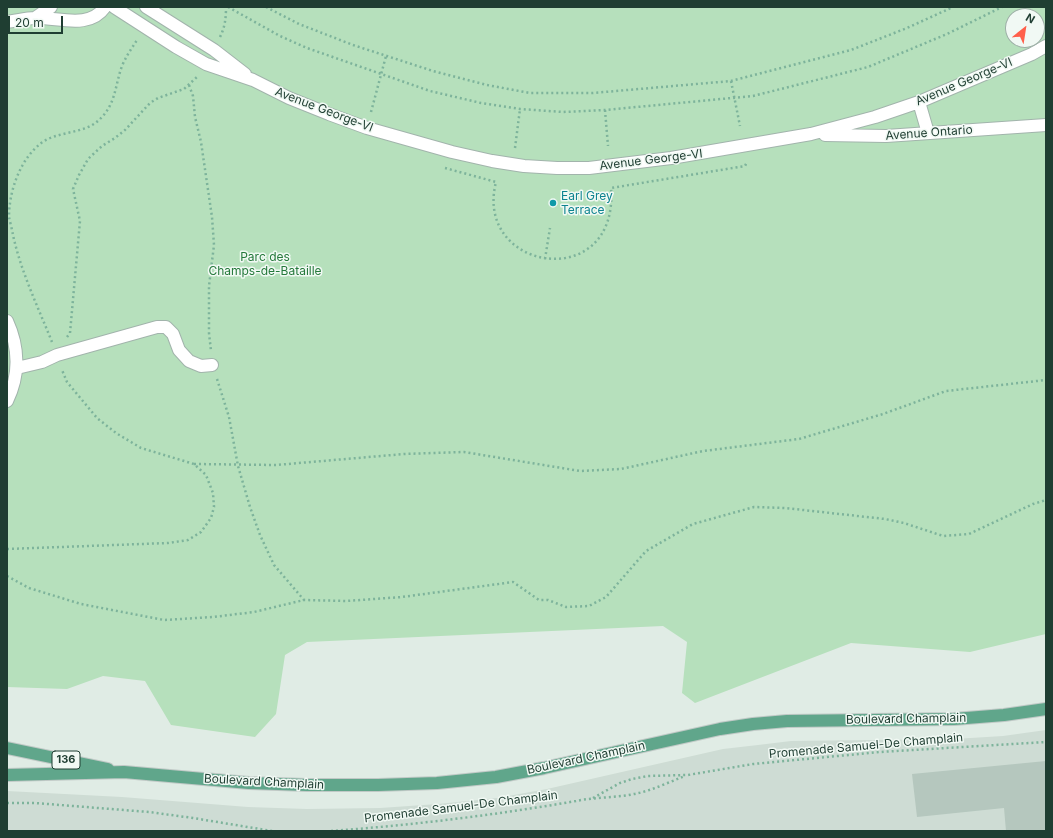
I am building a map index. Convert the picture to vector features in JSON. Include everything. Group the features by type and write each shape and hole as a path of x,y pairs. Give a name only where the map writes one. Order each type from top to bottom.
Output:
{"main road":[{"name":"Boulevard Champlain","path":"7,775 124,772 249,783 378,785 437,783 496,776 544,768 720,729 753,724 787,721 954,719 1004,715 1046,709"},
{"name":"Boulevard Champlain","path":"7,748 124,772"}],"street":[{"path":"35,18 51,7"},
{"path":"7,22 35,18 82,20 96,16 105,7"},
{"name":"Avenue George-VI","path":"114,7 176,47 206,64 253,80 302,103 367,128 452,152 524,166 589,168 671,158 811,134 875,117 919,102 1032,54 1046,46"},
{"name":"Avenue George-VI","path":"146,7 214,50 253,80"},
{"path":"919,102 928,133"},
{"name":"Avenue Ontario","path":"811,134 886,136 1046,125"},
{"path":"7,321 14,335 17,352 17,368 11,393 7,401"},
{"path":"17,368 42,362 57,355 157,327 166,327 173,334 179,350 189,361 201,366 212,365"}],"path":[{"path":"228,7 280,36 307,48 430,91 481,103 520,109 563,112 605,110 753,96 868,67 947,34 1002,7"},
{"path":"266,7 299,24 386,56 433,71 487,85 530,93 593,93 731,81 851,50 907,28 953,7"},
{"path":"371,112 386,56"},
{"path":"57,355 70,333 80,221 73,189 79,175 88,159 102,146 124,130 150,103 158,98 184,89 202,72"},
{"path":"731,81 740,126"},
{"path":"189,85 193,96 195,117 201,142 212,217 214,246 209,286 209,333 212,365 230,417 238,466 260,535 274,565 304,600"},
{"path":"515,148 520,109"},
{"path":"605,110 608,146"},
{"path":"445,168 496,182 494,201 496,217 499,226 506,237 527,253 545,258 557,259 568,258 590,248 597,240 607,225 612,199 611,188 745,166 747,162"},
{"path":"545,258 550,228"},
{"path":"194,464 238,466 276,465 404,454 464,452 580,471 621,469 703,451 799,439 883,414 946,391 1046,380"},
{"path":"7,576 29,588 81,604 164,620 213,617 254,612 304,600 346,601 402,597 512,582 539,600 548,600 566,607 589,606 606,597 646,550 692,524 754,507 785,508 885,518 943,536 969,534 1033,504 1046,500"},
{"name":"Promenade Samuel-De Champlain","path":"332,831 509,812 593,798 636,794 688,775 717,769 788,760 880,752 1046,742"},
{"name":"Promenade Samuel-De Champlain","path":"593,798 620,783 632,779 648,776 688,775"},
{"path":"7,803 35,803 149,812 272,831"}],"shaded area":[{"path":"1046,730 1046,831 7,831 7,791 122,797 248,807 307,809 380,808 497,798 547,789 723,749 791,741 954,739 1003,736"}],"green space":[{"name":"Parc des Champs-de-Bataille","path":"7,7 1046,7 1046,634 970,652 851,643 695,703 682,693 687,642 663,626 307,642 285,655 276,714 255,737 171,725 145,681 103,676 67,689 7,687"}],"building":[{"path":"1046,761 1046,831 1006,831 1004,808 917,817 912,774"}],"place":[{"name":"Earl Grey Terrace","path":"553,203"}]}
